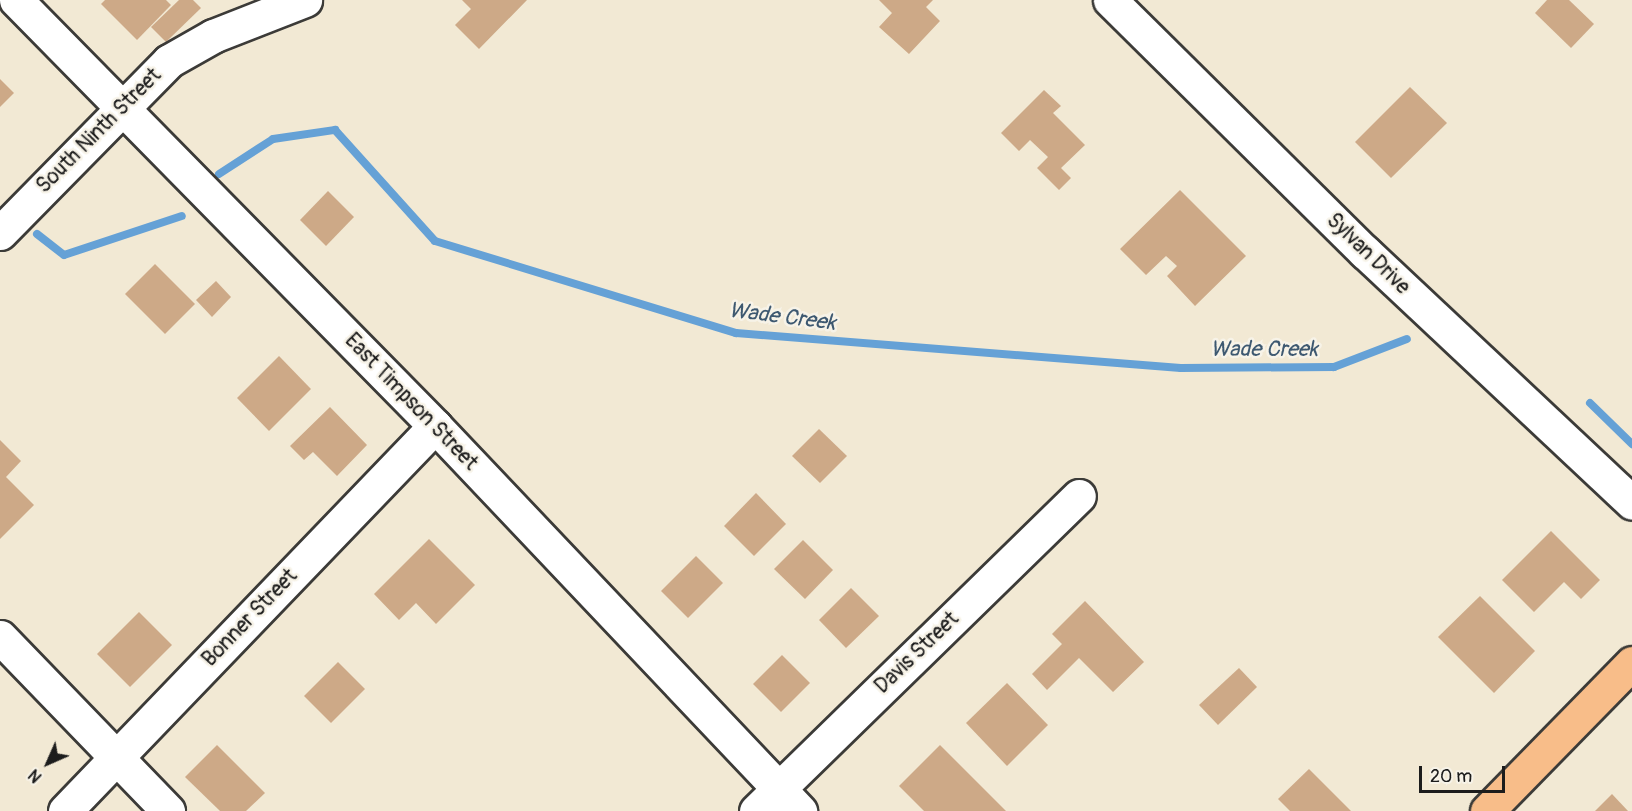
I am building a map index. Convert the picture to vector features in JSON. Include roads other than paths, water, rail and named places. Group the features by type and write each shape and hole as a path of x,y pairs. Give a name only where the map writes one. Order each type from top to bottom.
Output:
{"main road":[{"path":"1487,811 1632,663"}],"street":[{"name":"East Timpson Street","path":"16,0 435,426 800,811"},
{"name":"South Ninth Street","path":"0,232 148,77 191,46 305,0"},
{"name":"Sylvan Drive","path":"1110,0 1365,252 1632,503"},
{"name":"Bonner Street","path":"65,811 435,426"},
{"name":"Davis Street","path":"756,811 1079,496"},
{"path":"0,637 168,811"}],"waterway":[{"name":"Wade Creek","path":"219,174 273,139 335,130 435,241 736,333 1181,368 1334,367 1407,339"},
{"name":"Wade Creek","path":"37,234 64,255 182,216"},
{"name":"Wade Creek","path":"1590,403 1632,444"}]}
